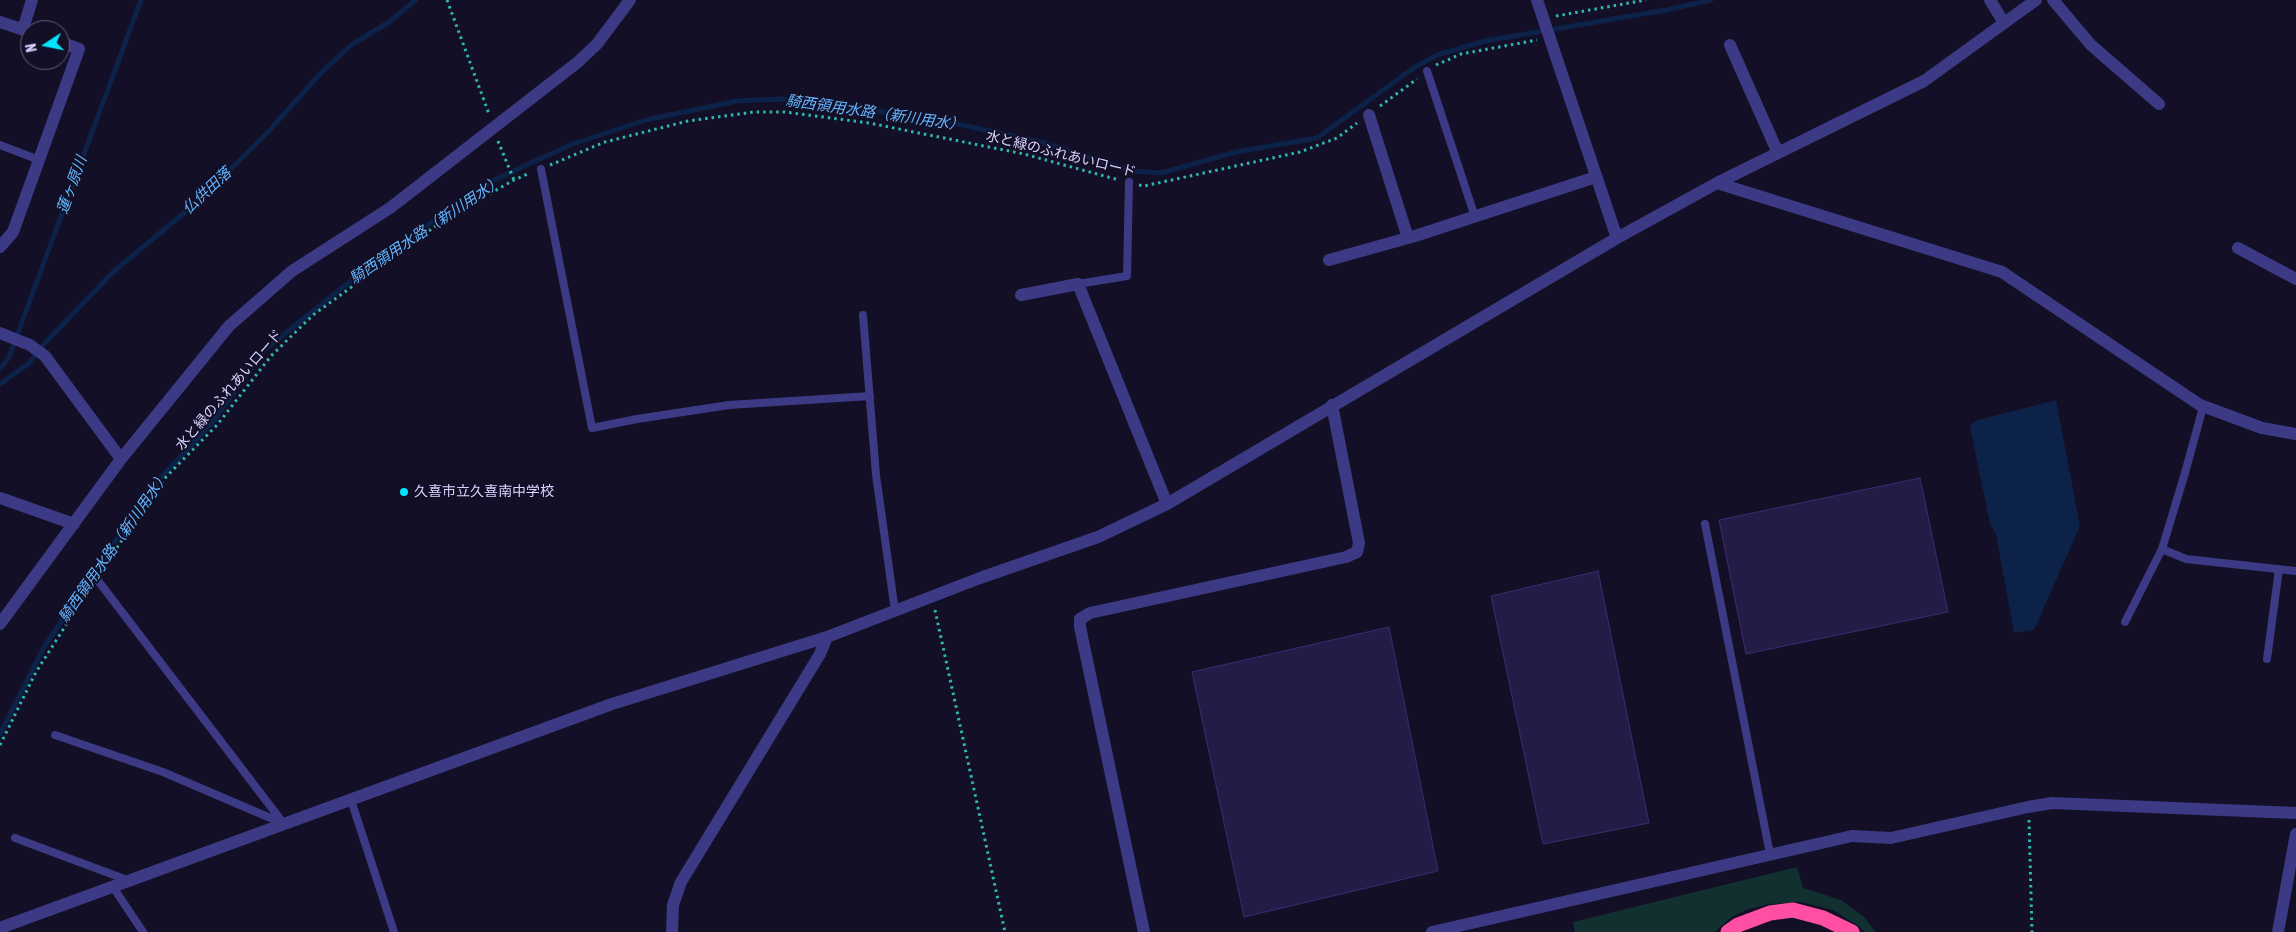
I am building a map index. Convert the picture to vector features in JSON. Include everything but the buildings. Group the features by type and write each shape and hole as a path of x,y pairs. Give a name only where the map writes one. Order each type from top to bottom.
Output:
{"highway":[{"path":"1728,932 1770,913 1793,910 1824,918 1852,932"}],"street":[{"path":"28,20 32,0"},
{"path":"0,624 121,459 229,326 292,271 390,208 587,54 630,0"},
{"path":"1537,0 1617,238"},
{"path":"1990,0 2004,23"},
{"path":"0,928 612,704 827,637 931,596 1098,537 1167,504 1617,238 1717,183 1924,81 2036,0"},
{"path":"2053,0 2091,45 2159,104"},
{"path":"1,25 20,30"},
{"path":"0,247 13,232 79,49 70,46"},
{"path":"1730,46 1778,153"},
{"path":"1369,115 1408,238"},
{"path":"1329,260 1408,238 1596,177"},
{"path":"1717,183 2002,272 2203,407 2262,428 2296,434"},
{"path":"2238,248 2296,279"},
{"path":"1021,295 1078,284 1167,504"},
{"path":"0,333 30,345 45,356 121,459"},
{"path":"1144,932 1080,628 1080,619 1090,613 1346,557 1357,552 1359,543 1332,405"},
{"path":"0,499 74,524"},
{"path":"672,932 673,905 681,882 820,654 827,637"},
{"path":"1432,932 1852,836 1891,838 2052,803 2296,813"},
{"path":"2278,932 2296,834"}],"lane":[{"path":"1428,71 1475,216"},
{"path":"0,145 39,160"},
{"path":"541,169 592,428 729,405 870,396"},
{"path":"1078,284 1127,276 1129,182"},
{"path":"863,315 876,476 895,610"},
{"path":"2125,622 2162,549 2186,473 2203,407"},
{"path":"1705,524 1770,854"},
{"path":"2162,549 2186,559 2296,570"},
{"path":"2267,659 2279,569"},
{"path":"98,575 284,824"},
{"path":"55,735 163,772 284,824"},
{"path":"351,800 394,932"},
{"path":"15,838 130,881"},
{"path":"113,887 143,932"}],"path":[{"path":"447,0 508,169 513,178"},
{"path":"1543,18 1646,0"},
{"name":"水と緑のふれあいロード","path":"98,575 166,477 217,425 271,356 313,315 448,217 513,178 541,169 606,142 688,121 754,112 785,112 869,123 1005,150 1144,186 1300,152 1338,138 1436,65 1461,54 1550,38"},
{"path":"0,745 36,672 65,623 90,587"},
{"path":"931,596 1005,932"},
{"path":"2028,807 2032,932"}],"green space":[{"path":"1797,867 1803,888 1841,900 1864,917 1876,932 1865,932 1833,910 1801,902 1769,904 1746,910 1730,918 1715,932 1575,932 1573,922"}],"water":[{"path":"2056,400 2080,526 2034,630 2014,633 1996,534 1990,524 1970,427 1974,421"}],"waterway":[{"name":"蓮ヶ原川","path":"0,369 9,357 141,0"},
{"name":"仏供田落","path":"0,384 28,364 45,343 113,272 195,204 268,132 320,74 351,45 389,22 416,0"},
{"name":"騎西領用水路（新川用水）","path":"0,734 43,649 103,559 156,483 215,419 262,352 343,287 492,181 570,145 646,120 737,101 781,99 854,107 962,125 1041,142 1131,171 1161,173 1236,152 1317,138 1412,69 1437,55 1485,41 1666,10 1711,0"}],"place":[{"name":"久喜市立久喜南中学校","path":"404,492"}]}
